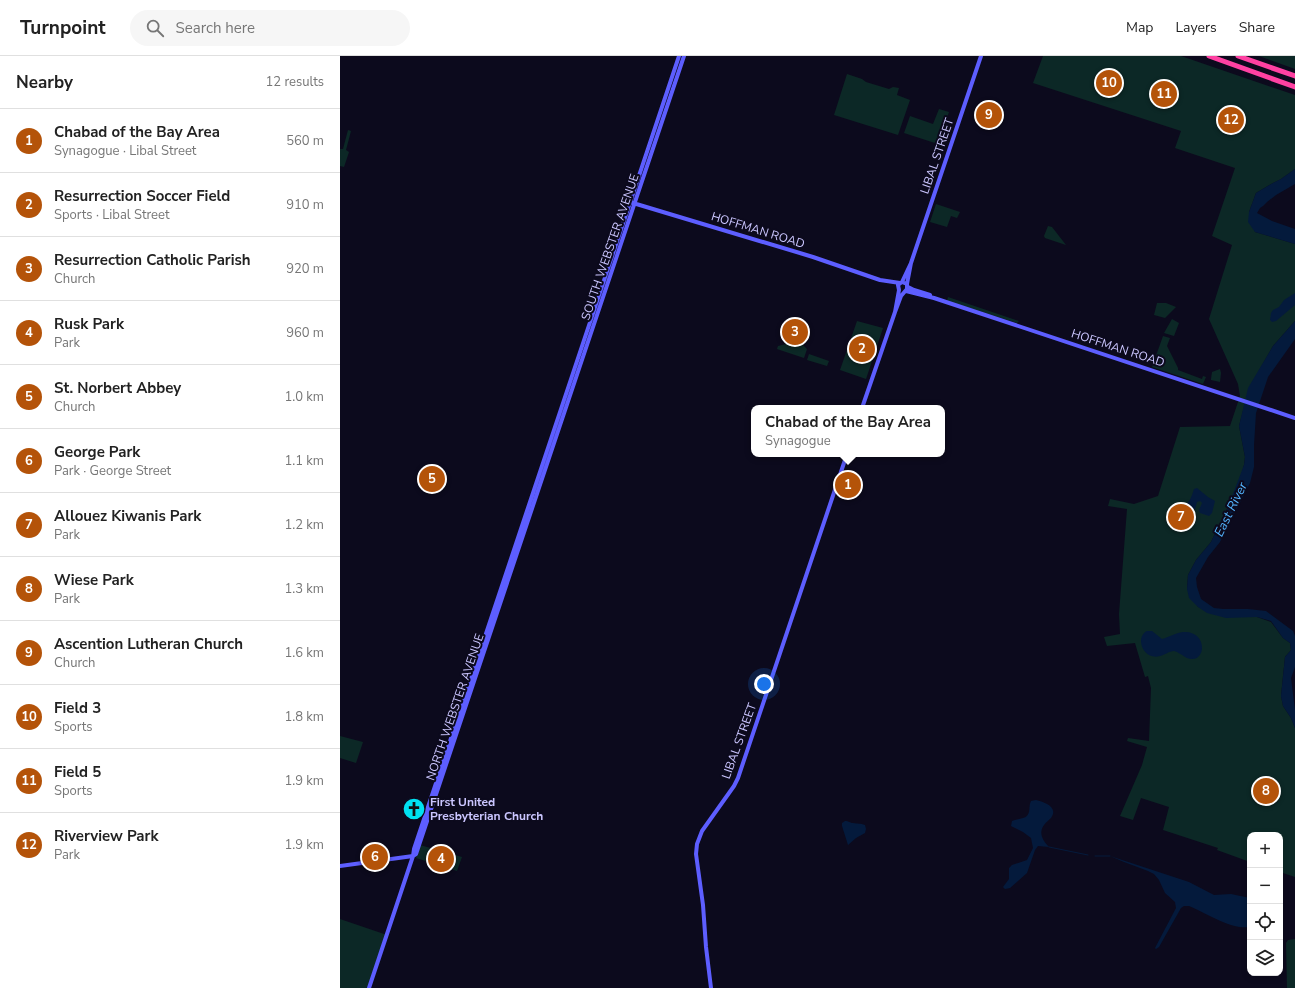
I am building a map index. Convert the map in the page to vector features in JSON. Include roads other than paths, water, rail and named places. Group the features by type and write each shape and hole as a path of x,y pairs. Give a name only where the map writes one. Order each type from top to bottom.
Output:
{"highway":[{"path":"1209,56 1295,87"},
{"path":"1238,56 1295,76"}],"street":[{"name":"SOUTH WEBSTER AVENUE","path":"664,110 679,56"},
{"name":"SOUTH WEBSTER AVENUE","path":"552,443 632,203 684,56"},
{"name":"LIBAL STREET","path":"898,289 911,263 981,56"},
{"name":"HOFFMAN ROAD","path":"632,203 813,257 880,280 905,292 934,298 1295,418"},
{"name":"LIBAL STREET","path":"905,292 911,263"},
{"name":"HOFFMAN ROAD","path":"880,280 901,283 934,298"},
{"path":"863,405 894,312 898,289"},
{"path":"894,312 905,292"},
{"name":"NORTH WEBSTER AVENUE","path":"413,856 414,849 552,443"},
{"name":"NORTH WEBSTER AVENUE","path":"413,856 416,854 552,443"},
{"name":"LIBAL STREET","path":"711,988 703,905 696,854 697,844 702,831 738,778 846,457"},
{"path":"386,860 408,854 414,849"},
{"path":"340,866 413,856 369,988"}],"water":[{"path":"1295,169 1295,184 1276,195 1260,208 1257,213 1272,221 1295,229 1295,244 1255,232 1248,222 1249,212 1256,193"},
{"path":"1295,293 1295,305 1276,321 1272,322 1270,320 1273,310 1279,307 1284,300"},
{"name":"East River","path":"1295,321 1295,339 1268,377 1256,413 1254,467 1250,483 1220,542 1208,557 1196,578 1201,599 1214,608 1266,611 1293,631 1295,636 1295,667 1291,678 1295,710 1295,728 1291,718 1283,706 1281,696 1285,657 1291,650 1290,643 1283,638 1271,621 1257,617 1226,618 1207,613 1189,598 1187,589 1188,575 1196,560 1211,542 1228,507 1244,465 1245,457 1239,426 1248,388 1273,346"},
{"path":"1197,488 1215,501 1212,513 1209,516 1200,513 1199,510 1202,503 1200,501 1197,502 1195,509 1192,510 1180,507 1188,502 1194,489"},
{"path":"1147,631 1152,631 1162,639 1183,632 1192,633 1198,637 1201,642 1201,653 1192,659 1174,651 1156,657 1150,655 1144,651 1141,645 1142,635"},
{"path":"1036,800 1050,806 1053,811 1051,818 1041,831 1043,840 1049,847 1038,846 1035,850 1027,873 1010,888 1005,889 1003,887 1009,879 1009,868 1012,865 1027,860 1033,848 1031,838 1011,826 1012,821 1028,815 1031,801"},
{"path":"845,821 865,825 866,829 865,833 848,845 842,826 842,823"},
{"path":"1110,856 1189,882 1214,895 1231,894 1247,897 1247,927 1227,924 1189,906 1184,906 1181,908 1159,947 1156,949 1155,948 1176,908 1175,902 1165,893 1159,880 1154,874"}],"waterway":[{"path":"1049,847 1088,855"},
{"path":"1095,856 1110,856"}],"place":[{"name":"Field 3","path":"1109,83"},
{"name":"Field 5","path":"1164,94"},
{"name":"Ascention Lutheran Church","path":"989,115"},
{"name":"Riverview Park","path":"1231,120"},
{"name":"Resurrection Catholic Parish","path":"795,332"},
{"name":"Resurrection Soccer Field","path":"862,349"},
{"name":"St. Norbert Abbey","path":"432,479"},
{"name":"Chabad of the Bay Area","path":"848,485"},
{"name":"Allouez Kiwanis Park","path":"1181,517"},
{"name":"Wiese Park","path":"1266,791"},
{"name":"First United Presbyterian Church","path":"414,809"},
{"name":"George Park","path":"375,857"},
{"name":"Rusk Park","path":"441,859"}]}
